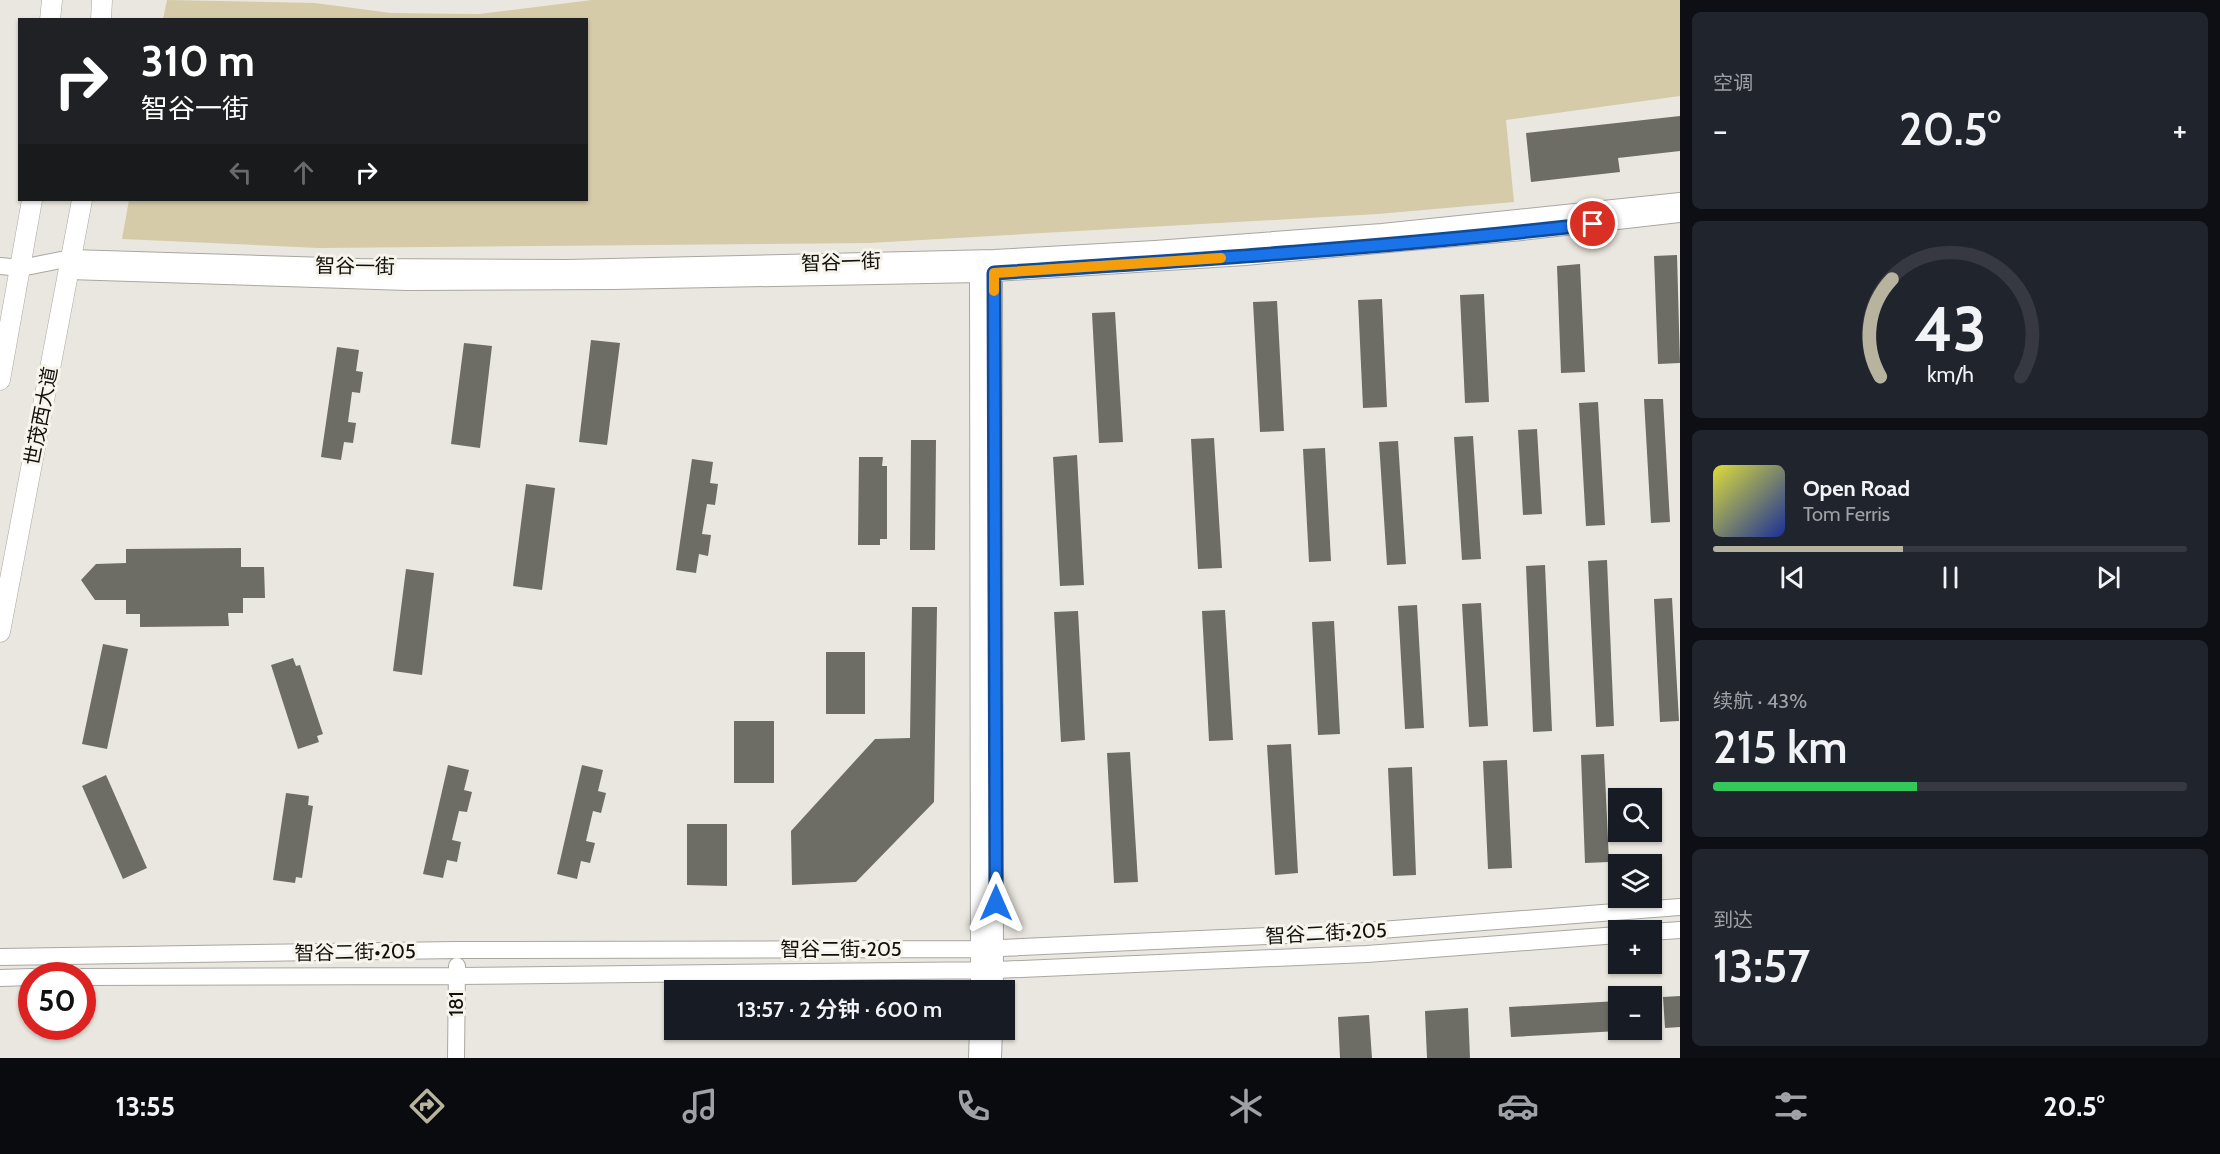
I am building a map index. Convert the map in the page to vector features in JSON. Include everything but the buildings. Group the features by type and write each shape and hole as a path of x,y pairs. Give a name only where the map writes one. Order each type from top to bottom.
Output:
{"main road":[{"path":"50,18 52,0"},
{"path":"101,18 102,0"},
{"path":"0,380 32,201"},
{"name":"世茂西大道","path":"0,632 82,201"},
{"name":"智谷一街","path":"986,266 1155,249 1382,232 1680,201"},
{"name":"智谷一街","path":"0,266 21,268 70,265 407,282 614,281 1245,257 1499,234 1680,214"},
{"path":"984,980 996,948 986,266"},
{"path":"986,266 979,949 992,980"},
{"name":"智谷二街•205","path":"0,957 457,951 979,949 1355,932 1680,907"},
{"path":"1662,931 1680,930"},
{"name":"智谷二街•205","path":"96,977 457,976 988,970 1367,954 1608,936"},
{"name":"181","path":"456,1058 457,951"},
{"path":"0,978 18,978"},
{"path":"978,1040 978,1058"},
{"path":"993,1058 994,1040"}],"shaded area":[{"path":"167,0 315,3 391,13 479,14 592,0 1680,0 1680,96 1506,120 1514,202 1378,214 869,243 319,248 122,239 129,201 588,201 588,18 163,18"}],"slow traffic":[{"path":"994,291 994,273 1221,258"}],"route":[{"path":"996,903 994,273 1245,257 1593,224"}]}
